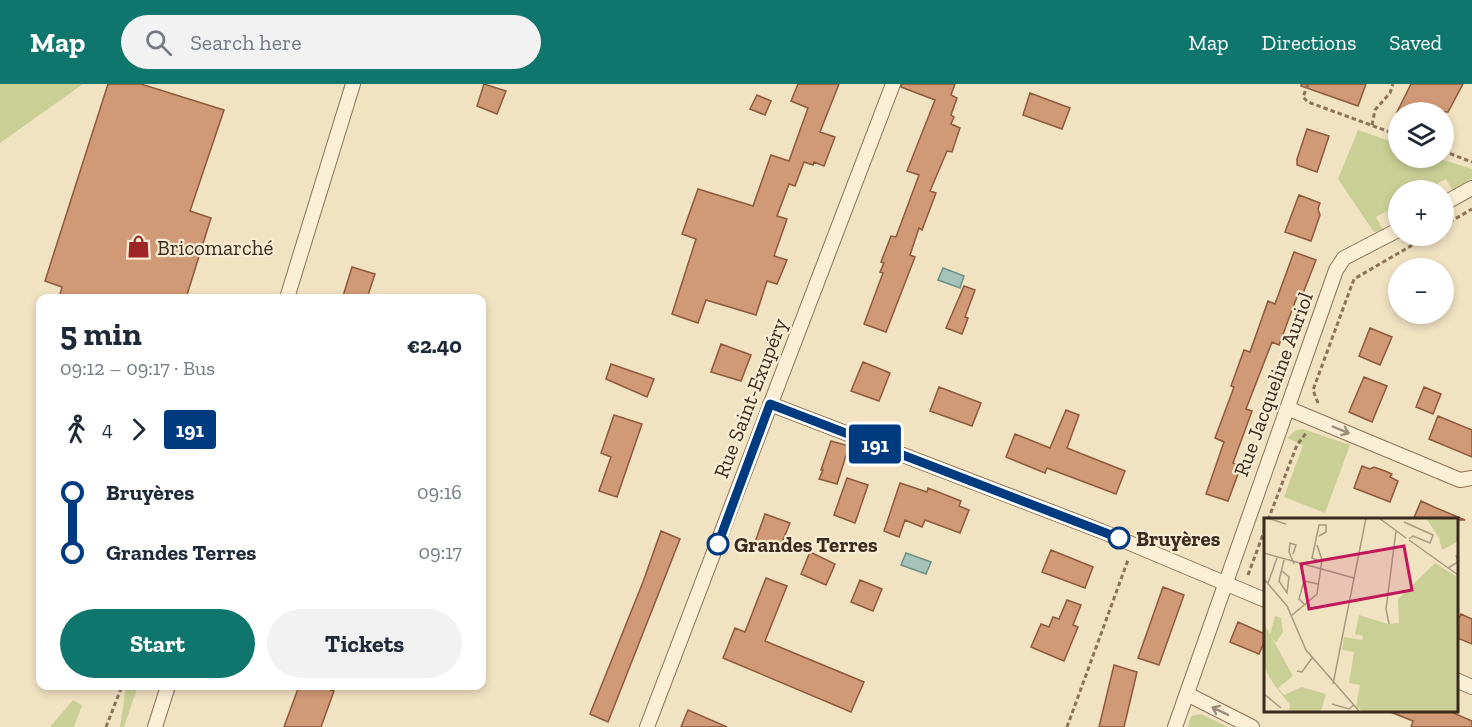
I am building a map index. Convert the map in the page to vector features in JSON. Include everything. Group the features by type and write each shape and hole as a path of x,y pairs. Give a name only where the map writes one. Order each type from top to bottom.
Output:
{"street":[{"path":"288,294 353,84"},
{"name":"Rue Saint-Exupéry","path":"647,727 893,84"},
{"path":"1454,198 1472,188"},
{"name":"Rue Jacqueline Auriol","path":"1175,727 1336,270 1344,258 1388,235"},
{"path":"770,404 1134,544 1264,600"},
{"path":"1287,408 1460,480 1472,478"},
{"path":"1457,681 1472,687"},
{"path":"155,727 167,690"},
{"path":"1187,694 1252,727"}],"path":[{"path":"1308,84 1303,97 1308,102 1388,131"},
{"path":"1372,125 1375,110 1390,93 1393,84"},
{"path":"1454,155 1472,162"},
{"path":"1454,220 1472,209"},
{"path":"1269,518 1297,445 1317,420 1320,407 1313,390 1354,279 1411,246"},
{"path":"1242,590 1264,532"},
{"path":"1067,727 1134,544"},
{"path":"106,727 120,690"}],"green space":[{"path":"0,84 83,84 0,143"},
{"path":"1358,130 1388,140 1388,168 1454,168 1454,163 1472,169 1472,178 1454,190 1454,180 1388,180 1388,210 1376,217 1383,230 1374,232 1338,179"},
{"path":"1303,429 1350,445 1325,513 1284,497 1303,445 1287,438 1296,430"},
{"path":"125,690 137,690 124,727 120,727"},
{"path":"73,700 82,705 74,727 50,727"},
{"path":"1201,714 1228,727 1188,727 1191,716"}],"water":[{"path":"943,268 964,276 960,288 938,280"},
{"path":"906,553 931,562 926,574 901,565"}],"building":[{"path":"108,84 141,84 224,110 190,211 211,218 187,294 60,294 62,287 45,281"},
{"path":"484,84 506,91 497,114 477,106"},
{"path":"798,84 839,84 820,132 835,137 824,166 814,162 813,165 804,162 795,186 789,184 777,216 787,219 774,256 787,260 777,284 767,281 756,315 706,300 698,323 672,314 696,239 682,234 698,189 753,206 771,155 789,161 808,108 791,101"},
{"path":"902,84 955,84 951,95 957,98 951,115 954,117 951,124 960,128 952,152 947,151 930,191 936,193 922,230 919,228 910,255 915,257 886,332 864,324 883,273 880,272 884,263 881,262 891,236 896,237 919,175 907,171 935,100 901,87"},
{"path":"1301,84 1366,84 1358,106 1301,86"},
{"path":"1411,84 1463,84 1453,102 1402,102"},
{"path":"1030,93 1070,108 1062,129 1023,115"},
{"path":"757,95 771,101 765,115 750,109"},
{"path":"1307,129 1329,136 1317,172 1297,165"},
{"path":"1299,195 1320,203 1318,209 1320,215 1311,241 1285,232"},
{"path":"1294,252 1316,260 1302,296 1298,294 1279,345 1272,342 1246,409 1252,411 1233,463 1241,466 1228,501 1206,494 1224,442 1215,438 1234,387 1231,386 1244,350 1250,352 1268,301 1275,304"},
{"path":"352,267 375,274 368,294 344,294"},
{"path":"964,286 975,290 965,317 968,318 962,334 946,328"},
{"path":"1370,328 1392,337 1380,365 1359,356"},
{"path":"721,344 751,355 741,381 711,372"},
{"path":"863,362 890,373 879,401 851,391"},
{"path":"611,364 654,379 647,397 606,379"},
{"path":"1364,377 1387,386 1372,422 1349,412"},
{"path":"939,387 981,403 972,426 930,411"},
{"path":"1424,387 1441,394 1433,414 1416,407"},
{"path":"1066,410 1079,415 1067,448 1125,471 1116,494 1047,468 1045,473 1006,457 1015,434 1050,448"},
{"path":"614,415 642,424 617,497 599,491 611,457 601,453"},
{"path":"1438,416 1472,430 1472,457 1429,439"},
{"path":"831,441 849,446 837,484 819,479"},
{"path":"1362,466 1385,471 1392,474 1390,477 1398,481 1390,502 1354,488"},
{"path":"847,478 868,485 855,523 834,515"},
{"path":"900,483 927,492 928,488 961,501 959,506 969,510 960,533 925,520 922,527 905,520 899,537 884,531"},
{"path":"1421,501 1465,520 1457,520 1457,518 1414,518"},
{"path":"765,514 790,523 778,552 755,542"},
{"path":"661,531 680,539 608,722 590,714"},
{"path":"1051,550 1093,567 1085,588 1042,572"},
{"path":"810,552 835,564 826,585 801,574"},
{"path":"766,578 787,586 765,641 864,682 851,712 723,658 735,628 745,632"},
{"path":"860,580 882,589 873,611 851,602"},
{"path":"1163,587 1184,595 1159,665 1138,658"},
{"path":"1067,600 1081,605 1073,625 1078,627 1064,661 1031,647 1041,624 1049,627 1053,617 1059,619"},
{"path":"1461,614 1472,619 1472,644 1457,638 1457,622"},
{"path":"1238,622 1264,634 1264,642 1259,654 1230,642"},
{"path":"1114,665 1137,672 1124,727 1099,727"},
{"path":"298,690 334,691 321,727 284,727"},
{"path":"688,710 727,727 681,727"},
{"path":"1390,712 1451,712 1472,721 1472,727 1411,727 1413,721"}],"bus line":[{"name":"191","path":"718,544 770,404 1119,538"}],"place":[{"name":"Bricomarché","path":"139,247"},
{"name":"Bruyères","path":"1119,538"},
{"name":"Grandes Terres","path":"718,544"}]}
